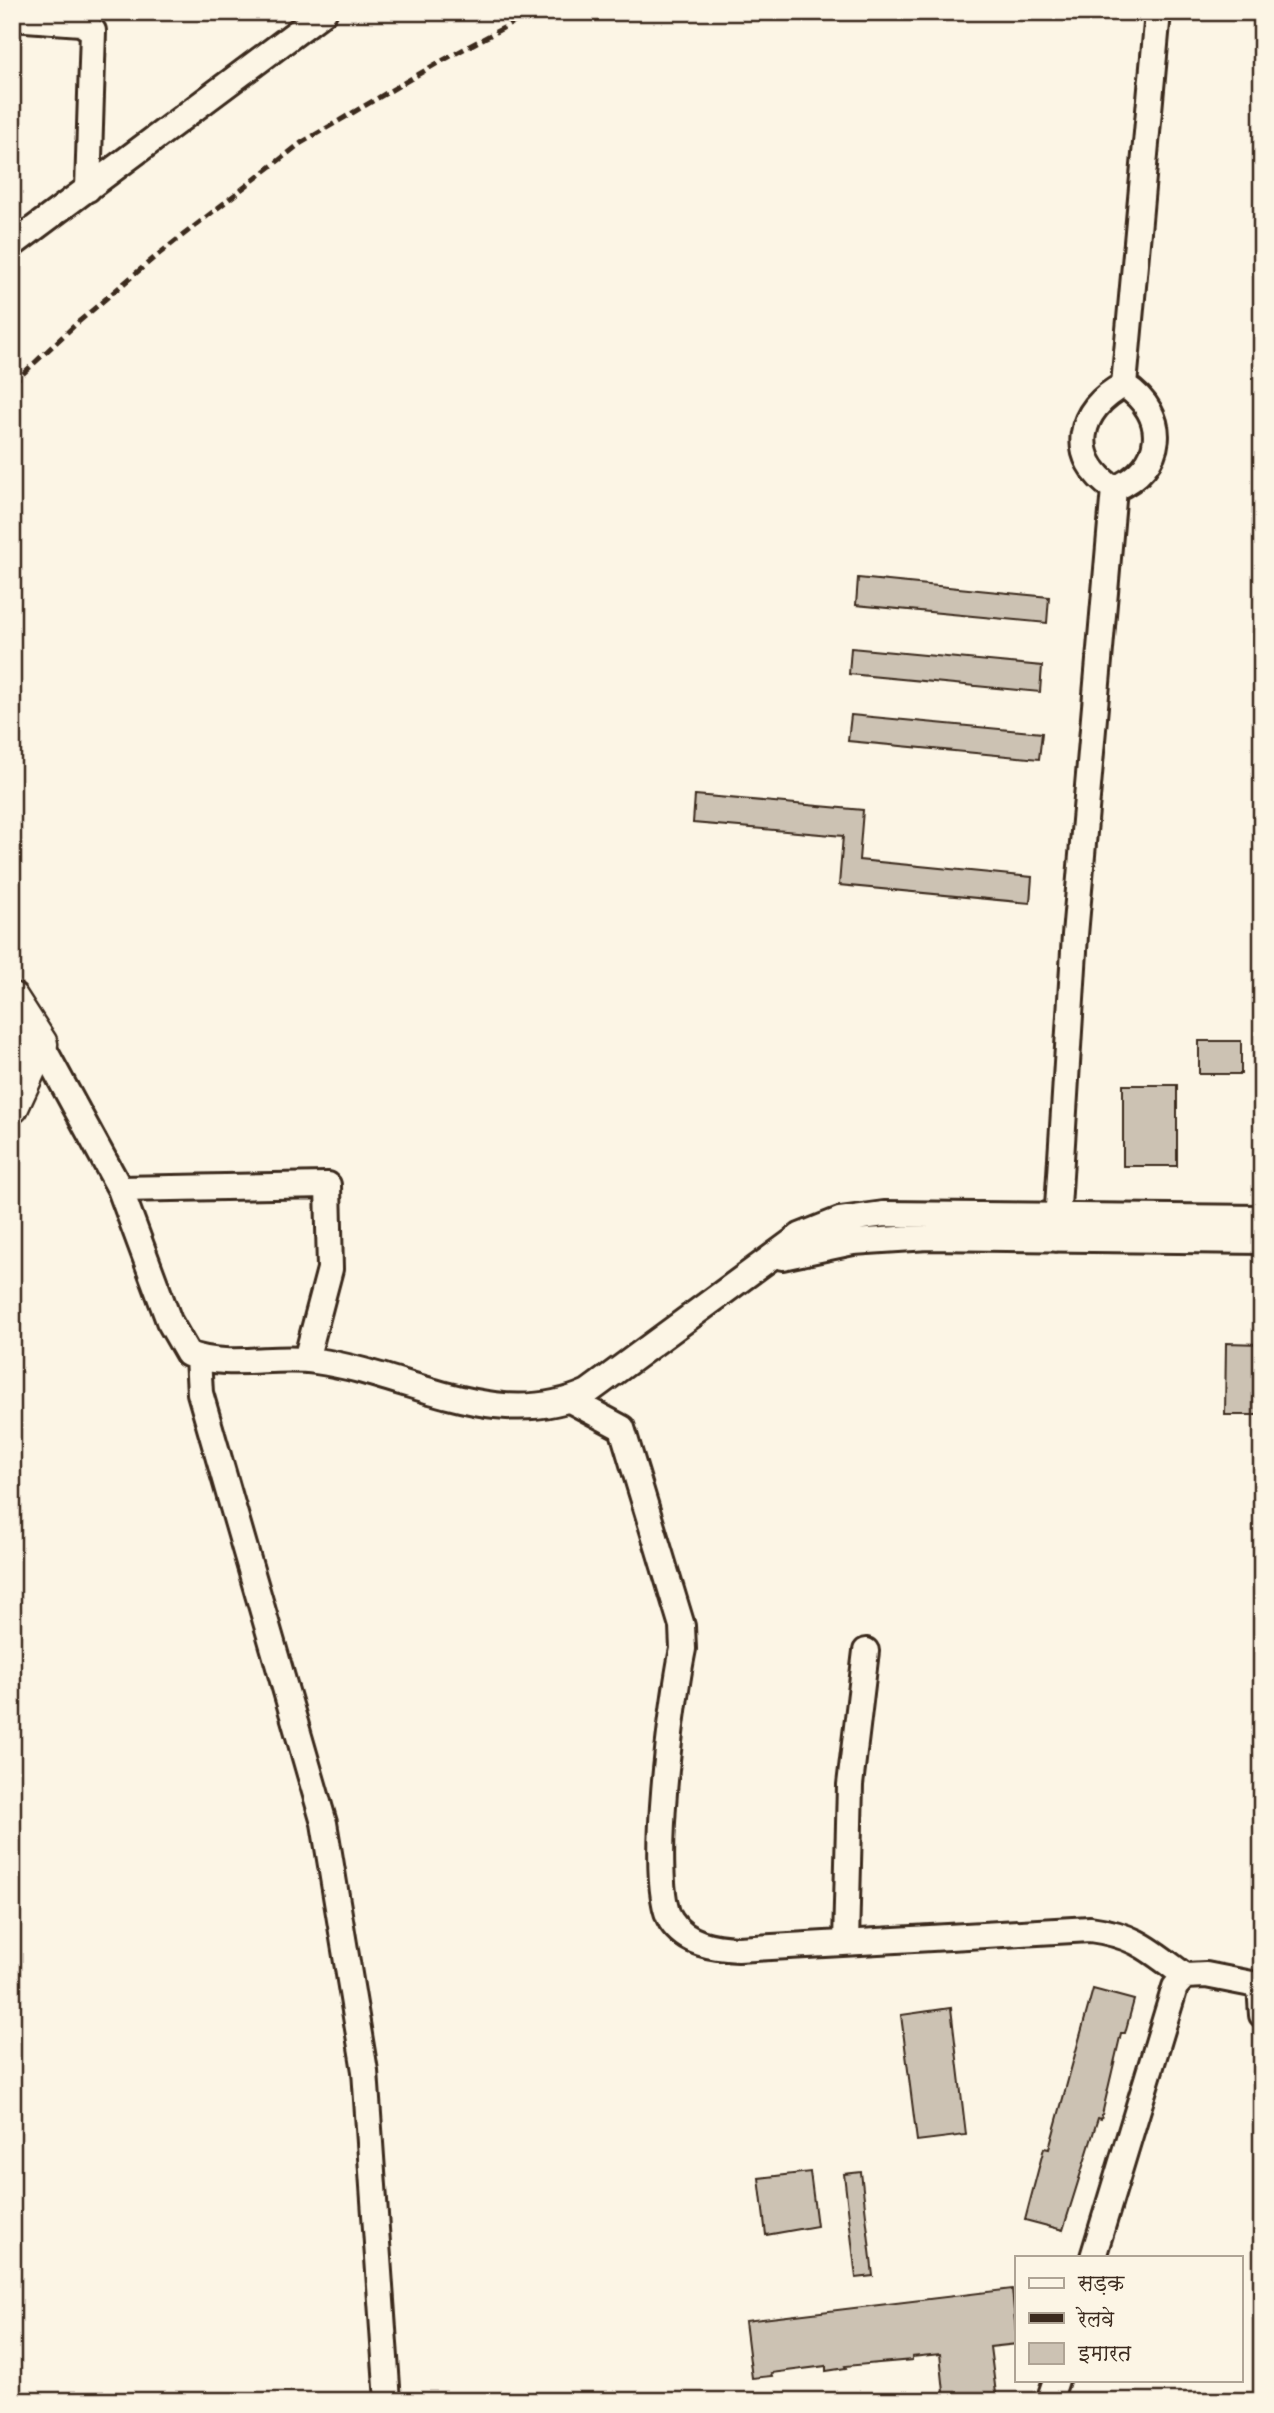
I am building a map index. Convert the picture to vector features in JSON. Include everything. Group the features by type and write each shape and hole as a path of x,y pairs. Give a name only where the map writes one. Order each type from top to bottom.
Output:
{"main road":[{"path":"12,999 41,1044 12,1107"}],"street":[{"path":"12,245 324,12"},
{"path":"1124,385 1158,12"},
{"path":"12,19 81,23 93,31 88,189"},
{"path":"1114,489 1137,476 1153,455 1157,442 1151,413 1136,393 1124,385"},
{"path":"1114,489 1100,480 1087,458 1083,443 1084,425 1099,400 1124,385"},
{"path":"1057,1227 1074,934 1114,489"},
{"path":"41,1044 120,1189 181,1347 198,1358 306,1360 482,1403 542,1406 570,1400 588,1392 809,1231 840,1220 863,1216 1262,1241"},
{"path":"120,1189 328,1185 330,1269 306,1360"},
{"path":"1057,1227 1262,1218"},
{"path":"198,1358 200,1394 324,1823 365,2071 387,2401"},
{"path":"570,1400 622,1428 682,1626 683,1648 662,1820 663,1883 670,1920 681,1933 694,1941 721,1948 1090,1928 1119,1933 1140,1942 1185,1976 1206,1975 1261,1986 1262,2015"},
{"path":"845,1942 850,1784 866,1651"},
{"path":"1093,2256 1170,2001 1175,1987 1185,1976"},
{"path":"1049,2401 1055,2382"}],"building":[{"path":"858,578 1049,597 1047,623 856,605"},
{"path":"851,648 1042,666 1040,692 849,674"},
{"path":"851,715 1042,733 1039,759 848,741"},
{"path":"695,795 863,810 859,860 1032,877 1030,903 839,885 843,836 693,823"},
{"path":"1199,1041 1241,1041 1241,1074 1199,1074"},
{"path":"1123,1085 1177,1085 1177,1166 1123,1166"},
{"path":"1226,1343 1262,1344 1262,1415 1225,1415"},
{"path":"1093,1989 1134,2000 1125,2033 1121,2033 1101,2119 1098,2118 1063,2230 1025,2220 1044,2148 1049,2149"},
{"path":"951,2008 966,2135 917,2141 901,2015"},
{"path":"810,2172 817,2226 766,2235 759,2178"},
{"path":"861,2172 873,2276 856,2278 844,2174"},
{"path":"1012,2289 1015,2344 990,2347 997,2401 945,2401 940,2354 912,2357 912,2360 845,2366 846,2368 826,2371 826,2366 771,2373 772,2376 752,2378 745,2321"}],"railway":[{"path":"12,384 76,324 155,257 301,143 436,64 533,12"}]}
